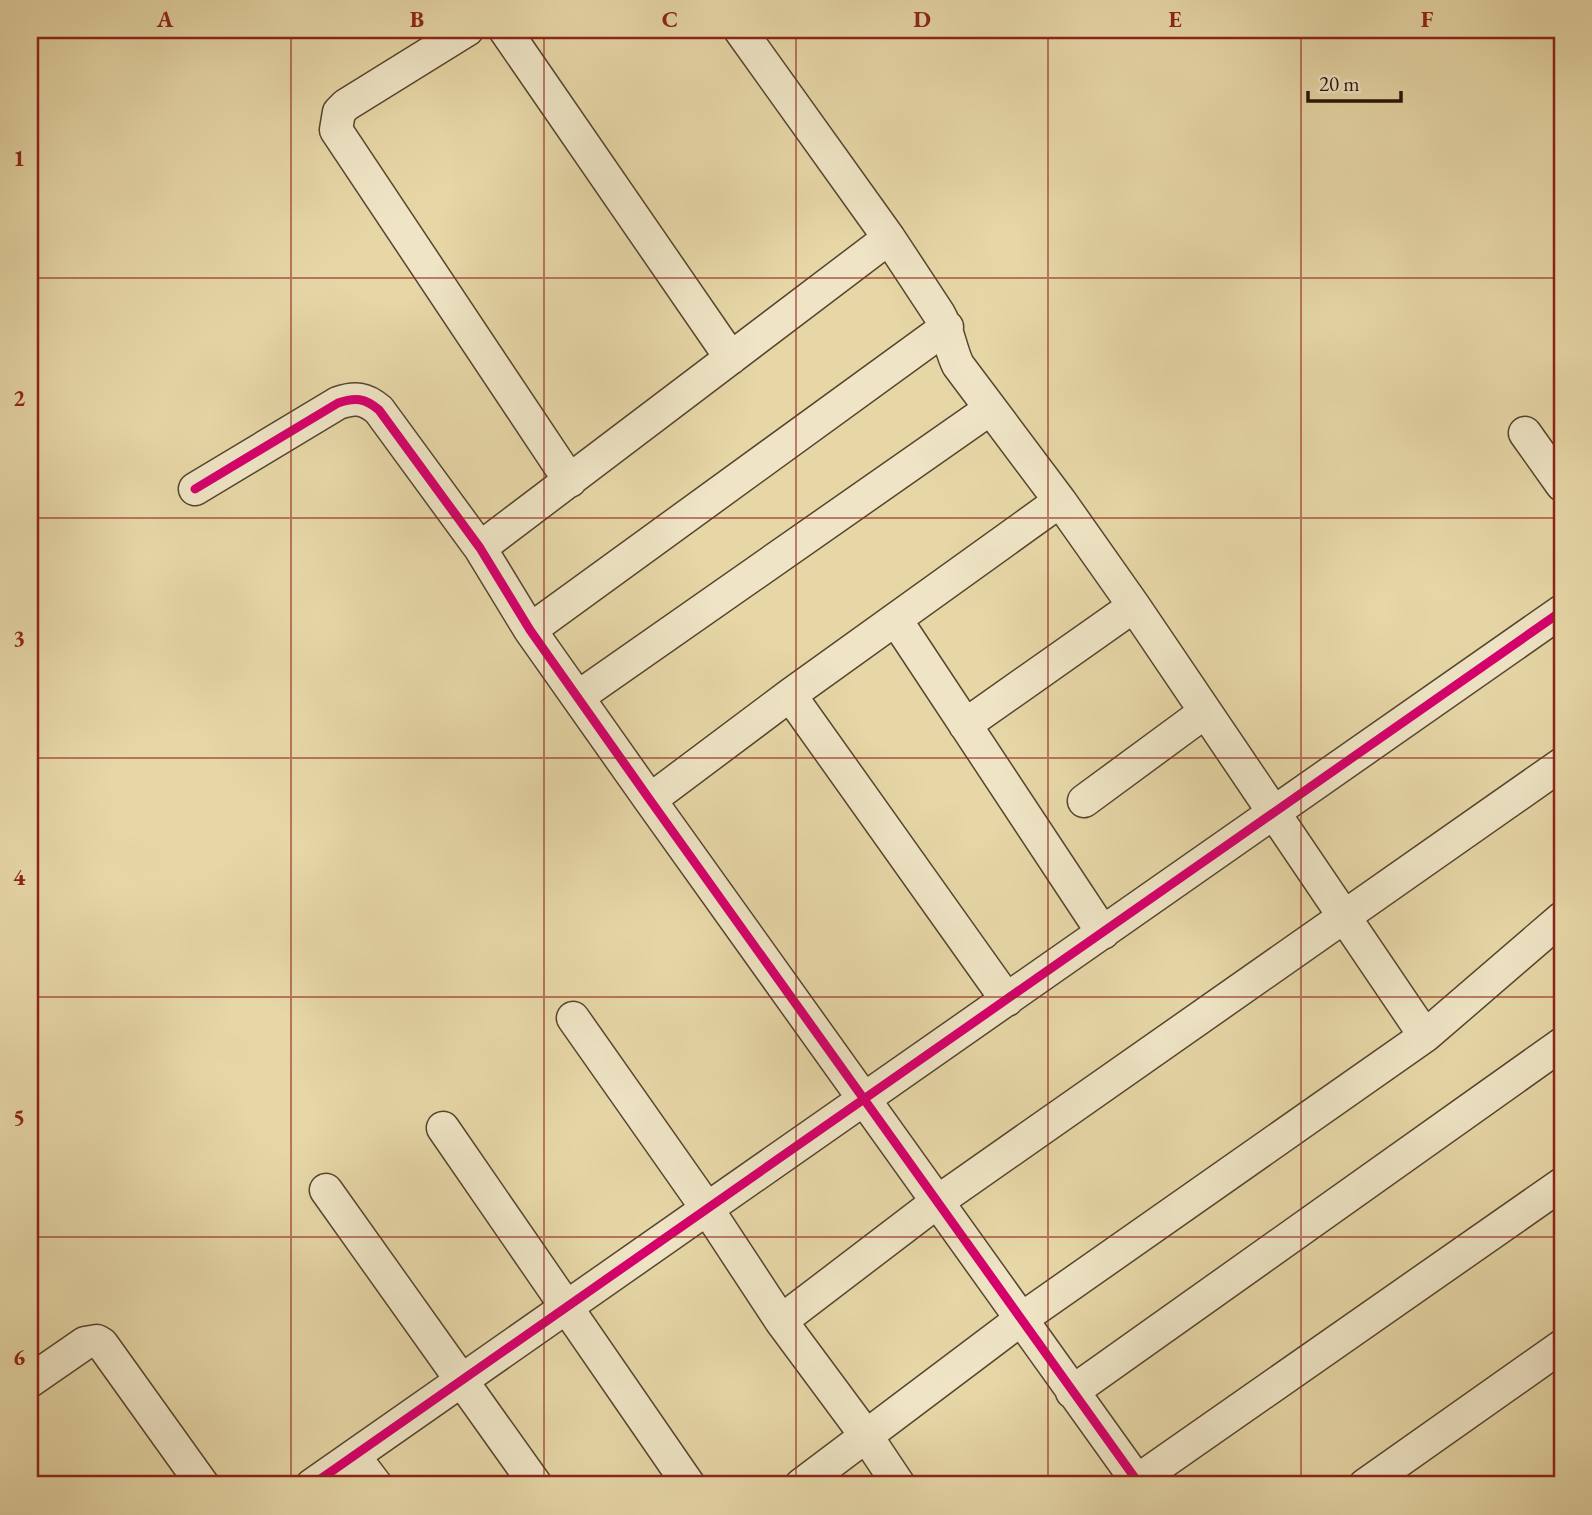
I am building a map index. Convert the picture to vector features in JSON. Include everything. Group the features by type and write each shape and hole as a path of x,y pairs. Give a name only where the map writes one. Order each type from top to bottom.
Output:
{"street":[{"path":"467,30 346,105 339,112 336,130 570,481"},
{"path":"505,30 731,358"},
{"path":"740,30 889,238 947,327 958,365 1060,501 1425,1035"},
{"path":"480,548 889,238"},
{"path":"530,630 947,327"},
{"path":"195,489 338,402 354,397 369,402 379,410 480,548 530,630 866,1099 1136,1484 1562,1184"},
{"path":"578,697 990,409"},
{"path":"1525,433 1562,485"},
{"path":"650,800 790,695 1060,501"},
{"path":"965,725 1133,606"},
{"path":"312,1485 1562,611"},
{"path":"896,620 1103,933"},
{"path":"790,695 1007,1000"},
{"path":"1084,801 1205,712"},
{"path":"781,1321 937,1202 1346,918 1562,764"},
{"path":"802,1485 1020,1320 1425,1035 1562,918"},
{"path":"573,1018 708,1210 781,1321 899,1485"},
{"path":"1072,1392 1562,1044"},
{"path":"443,1128 688,1485"},
{"path":"326,1190 536,1485"},
{"path":"30,1381 85,1343 97,1341 102,1344 204,1485"},
{"path":"1365,1485 1562,1346"},
{"path":"354,1456 376,1485"}],"cycle path":[{"path":"195,489 338,403 360,400 379,410 480,548 530,630 650,800 1140,1485"},
{"path":"312,1485 1562,611"}]}
